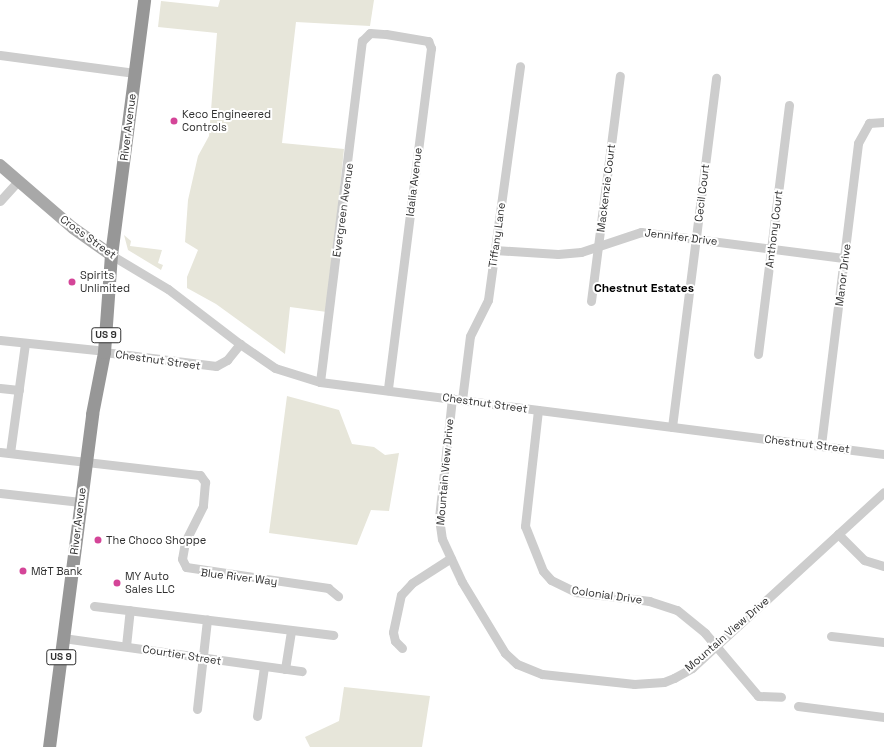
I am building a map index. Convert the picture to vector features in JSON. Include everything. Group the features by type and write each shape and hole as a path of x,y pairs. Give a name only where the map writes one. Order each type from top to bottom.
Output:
{"highway":[{"name":"River Avenue","path":"49,747 144,0"}],"main road":[{"name":"Cross Street","path":"0,165 73,228 111,255"}],"street":[{"name":"Idalia Avenue","path":"364,40 370,33 386,34 428,41 431,48 388,390"},
{"name":"Evergreen Avenue","path":"320,382 364,40"},
{"path":"0,55 135,73"},
{"name":"Tiffany Lane","path":"462,400 470,336 488,300 520,66"},
{"name":"Mackenzie Court","path":"591,301 620,76"},
{"name":"Cecil Court","path":"672,427 716,78"},
{"name":"Anthony Court","path":"758,354 789,105"},
{"name":"Manor Drive","path":"821,445 858,143 869,123 884,122"},
{"path":"0,201 18,181"},
{"name":"Jennifer Drive","path":"495,250 558,254 581,252 598,245 641,232 845,258"},
{"name":"Cross Street","path":"111,255 168,289 240,344"},
{"name":"Chestnut Street","path":"0,340 100,351 210,366 228,360 240,344 280,370 320,382 884,454"},
{"path":"10,453 25,343"},
{"path":"0,388 19,390"},
{"name":"Mountain View Drive","path":"452,398 439,518 442,539 451,558 505,653 517,664 542,674 634,684 664,682 692,668 884,492"},
{"name":"Colonial Drive","path":"538,410 525,526 543,571 551,580 576,592 664,603 690,619 758,696 781,697"},
{"path":"0,452 85,462"},
{"name":"Blue River Way","path":"85,462 180,471 203,477 203,506 184,542 182,559 189,570 328,588 338,596"},
{"path":"0,492 80,502"},
{"path":"838,534 864,560 884,566"},
{"path":"402,648 395,641 393,632 401,595 412,583 451,558"},
{"path":"94,606 333,635"},
{"path":"126,646 130,610"},
{"path":"197,709 204,658 207,620"},
{"path":"285,669 291,630"},
{"path":"831,636 884,642"},
{"name":"Courtier Street","path":"63,638 264,667 302,671"},
{"path":"257,716 264,667"},
{"path":"798,706 884,717"}],"shaded area":[{"path":"220,0 374,0 370,26 296,22 282,143 344,149 327,312 290,307 285,354 216,304 187,288 187,277 198,250 185,242 188,200 198,156 209,136 217,33 158,27 161,1 218,7"},
{"path":"124,235 131,241 130,246 162,250 158,263 163,265 161,270 128,250"},
{"path":"287,396 339,410 352,444 374,447 385,455 399,453 389,511 371,510 357,545 269,533"},
{"path":"344,687 430,696 422,747 310,747 305,737 339,721"}],"place":[{"name":"Keco Engineered Controls","path":"174,121"},
{"name":"Spirits Unlimited","path":"72,282"},
{"name":"The Choco Shoppe","path":"98,540"},
{"name":"M&T Bank","path":"23,571"},
{"name":"MY Auto Sales LLC","path":"117,583"}],"district":[{"name":"Chestnut Estates","path":"644,289"}]}
